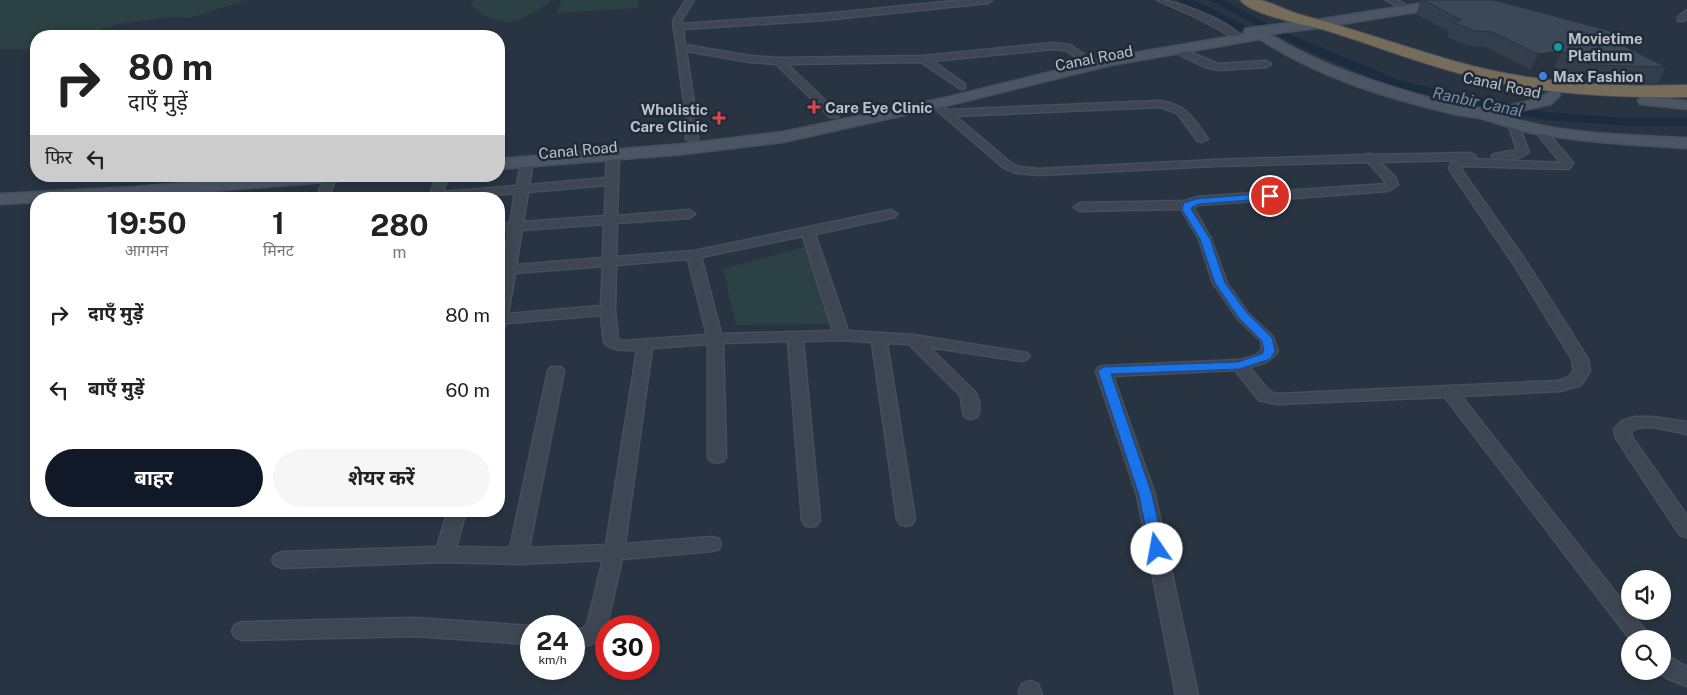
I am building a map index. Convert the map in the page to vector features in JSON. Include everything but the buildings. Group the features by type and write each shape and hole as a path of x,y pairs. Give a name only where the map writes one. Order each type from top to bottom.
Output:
{"highway":[{"path":"1253,3 1273,17 1307,26"},
{"path":"1344,19 1350,28 1387,46"},
{"name":"Canal Road","path":"1307,26 1387,46 1460,68 1524,82 1600,91 1678,91"},
{"name":"Canal Road","path":"1307,26 1464,78 1553,95 1645,101 1687,100"}],"main road":[{"path":"1307,26 1464,0"},
{"name":"Canal Road","path":"505,155 692,139 768,129 962,86 1186,40 1307,26"},
{"name":"Canal Road","path":"505,163 684,149 783,137 940,108 1112,61 1262,35 1295,56 1355,82 1441,106 1488,112 1546,101 1553,95"},
{"path":"1678,91 1674,88 1687,86"},
{"path":"1645,101 1687,105"},
{"path":"1488,112 1513,124 1538,128 1628,139 1687,143"},
{"path":"0,190 172,182"},
{"path":"135,192 266,182"},
{"path":"0,199 30,197"}],"street":[{"path":"690,0 679,17 678,28 691,116 692,139"},
{"path":"678,28 824,17 988,0"},
{"path":"1162,0 1201,16 1234,34"},
{"path":"1390,0 1411,10"},
{"path":"681,47 750,59 779,61 923,59 1054,46 1067,47 1087,60"},
{"path":"1175,49 1208,65 1218,67 1266,64"},
{"path":"923,59 962,86"},
{"path":"779,61 834,115"},
{"path":"940,108 1170,105 1181,110 1202,139"},
{"path":"940,108 1008,166 1017,170 1039,172 1369,157 1511,156 1523,152 1513,124"},
{"path":"1239,365 1265,396 1277,399 1560,386 1574,381 1582,371 1580,359 1520,263 1454,165 1463,162 1565,167 1567,163 1538,128"},
{"path":"613,155 608,310 611,342 621,346 714,339 795,338 842,335 913,340 1022,356"},
{"path":"1080,207 1187,205 1197,202 1388,187 1392,184 1391,180 1369,157"},
{"path":"505,265 523,189 527,161"},
{"path":"494,192 612,181"},
{"path":"1187,205 1187,209 1205,239 1220,283 1243,316 1268,340 1270,351 1266,356 1239,365 1104,371 1146,495 1187,695"},
{"path":"505,227 689,214"},
{"path":"505,269 694,255 891,214"},
{"path":"808,232 842,335"},
{"path":"694,255 714,339 717,457"},
{"path":"505,320 608,310"},
{"path":"879,337 906,519"},
{"path":"795,338 811,520"},
{"path":"913,340 967,392 971,402 971,413"},
{"path":"585,638 596,629 614,552 645,345"},
{"path":"518,556 556,371"},
{"path":"1449,392 1635,630"},
{"path":"1687,428 1639,422 1626,424 1622,429 1624,438 1687,530"},
{"path":"444,554 454,517"},
{"path":"282,560 444,554 518,556 614,552 712,544"},
{"path":"242,631 414,627 520,634"},
{"path":"1671,669 1687,677"}],"green space":[{"path":"0,0 247,0 189,18 169,17 118,24 99,30 30,30 30,49 0,49"},
{"path":"475,0 551,0 516,21 504,22 490,18 478,11 471,3"},
{"path":"561,0 639,0 638,8 557,13"},
{"path":"815,244 846,324 736,325 723,269"}],"waterway":[{"name":"Ranbir Canal","path":"1181,0 1203,8 1244,29"},
{"name":"Ranbir Canal","path":"1215,0 1264,25"},
{"name":"Ranbir Canal","path":"1280,33 1319,52 1395,83 1477,103 1547,116 1627,122 1687,122"}],"place":[{"name":"Movietime Platinum","path":"1558,47"},
{"name":"Max Fashion","path":"1543,76"},
{"name":"Care Eye Clinic","path":"814,107"},
{"name":"Wholistic Care Clinic","path":"719,118"}],"route":[{"path":"1157,549 1146,495 1104,371 1239,365 1260,360 1266,356 1270,351 1268,340 1243,316 1220,283 1205,239 1187,209 1187,205 1197,202 1270,196"}]}
